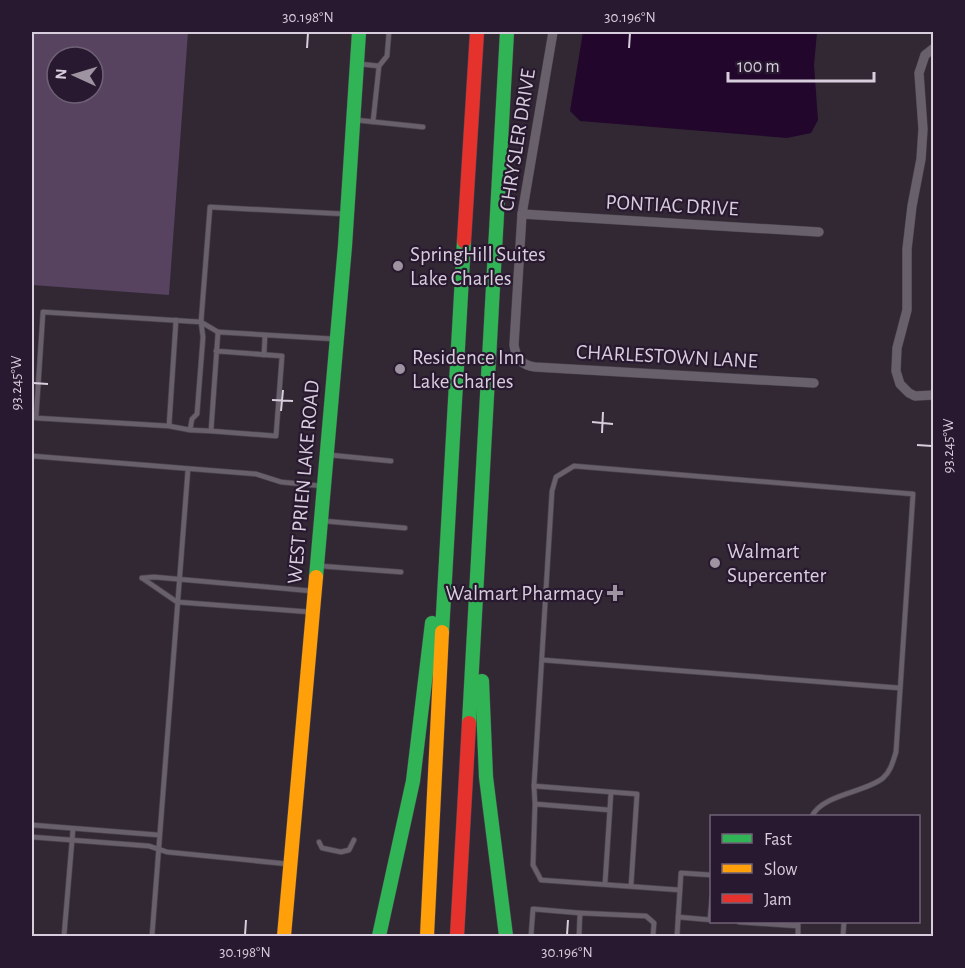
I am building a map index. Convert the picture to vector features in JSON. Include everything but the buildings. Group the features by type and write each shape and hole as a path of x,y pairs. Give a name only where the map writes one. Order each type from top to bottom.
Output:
{"main road":[{"name":"WEST PRIEN LAKE ROAD","path":"284,936 337,339 359,32"},
{"path":"427,936 451,458 477,32"},
{"path":"457,936 507,32"},
{"path":"380,936 413,781 451,458"},
{"path":"476,597 482,639 484,772 491,841 506,936"}],"street":[{"name":"CHRYSLER DRIVE","path":"520,361 514,345 522,214 553,32"},
{"path":"933,48 921,62 919,73 923,129 921,159 907,249 908,310 897,348 896,371 900,384 909,393 915,396 933,395"},
{"name":"PONTIAC DRIVE","path":"522,214 819,232"},
{"name":"CHARLESTOWN LANE","path":"520,361 535,367 814,383"}],"lane":[{"path":"374,122 379,66 387,56 389,32"},
{"path":"357,63 379,66"},
{"path":"354,120 423,128"},
{"path":"190,430 192,419 197,414 210,207 347,214"},
{"path":"216,351 282,356 276,436 190,430 169,426 34,419 43,312 201,322 218,332 337,339"},
{"path":"169,426 176,320"},
{"path":"211,431 218,332"},
{"path":"264,355 265,335"},
{"path":"327,454 391,461"},
{"path":"32,456 256,474 281,482 324,486"},
{"path":"680,890 541,880 533,865 534,786 552,491 556,477 574,466 913,494 896,752 891,768 883,779 826,803 812,815"},
{"path":"152,936 188,469"},
{"path":"321,521 405,528"},
{"path":"317,565 401,572"},
{"path":"313,613 177,602 142,578 154,577 315,591"},
{"path":"543,660 900,688"},
{"path":"534,786 637,794 631,886"},
{"path":"605,884 611,792"},
{"path":"535,804 610,810"},
{"path":"32,825 159,835"},
{"path":"64,936 72,829"},
{"path":"32,837 149,846 167,852 291,864"},
{"path":"319,842 322,848 341,852 349,850 354,840"},
{"path":"677,936 681,873 710,875"},
{"path":"531,936 533,909 646,916 654,922 653,936"},
{"path":"579,936 580,913"},
{"path":"678,917 710,919"},
{"path":"773,923 798,924 798,936"}],"shaded area":[{"path":"32,32 188,32 169,295 32,285"},
{"path":"583,32 817,32 814,65 818,120 811,133 787,138 580,121 570,111"}],"traffic: fast":[{"path":"316,577 345,246 359,32"},
{"path":"469,723 507,32"},
{"path":"442,632 464,241"},
{"path":"379,936 413,781 432,623"},
{"path":"482,681 486,777 506,936"}],"traffic: slow":[{"path":"284,936 316,577"},
{"path":"427,936 442,632"}],"traffic: jam":[{"path":"464,241 477,32"},
{"path":"457,936 469,723"}],"place":[{"name":"SpringHill Suites Lake Charles","path":"398,266"},
{"name":"Residence Inn Lake Charles","path":"400,369"},
{"name":"Walmart Supercenter","path":"715,563"},
{"name":"Walmart Pharmacy","path":"615,593"}]}
